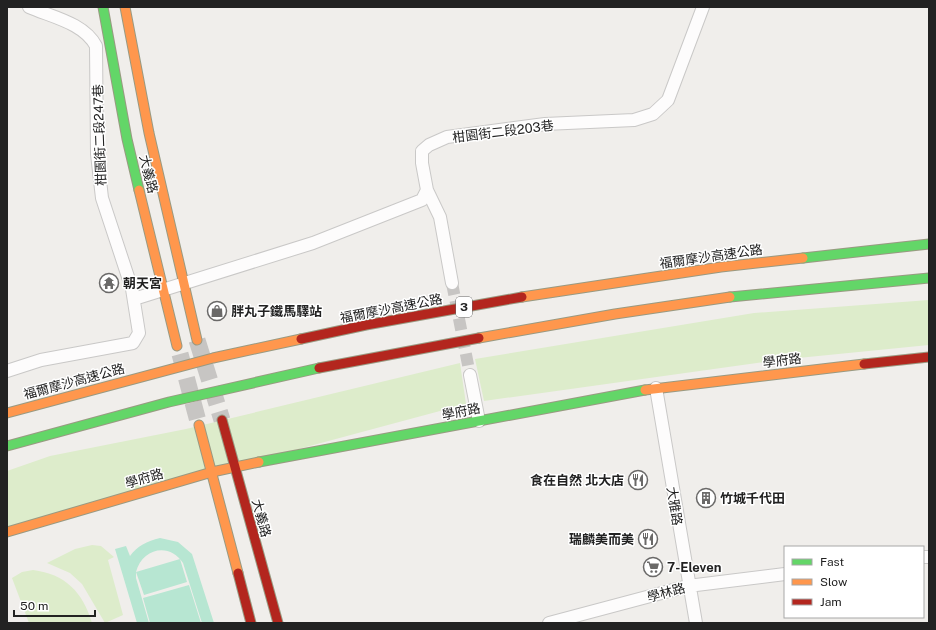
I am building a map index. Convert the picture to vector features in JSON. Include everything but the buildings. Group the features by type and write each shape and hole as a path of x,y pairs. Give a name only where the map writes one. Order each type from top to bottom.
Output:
{"main road":[{"name":"大義路","path":"103,7 127,139 177,346"},
{"name":"大義路","path":"125,7 149,133 197,340"},
{"name":"福爾摩沙高速公路","path":"7,413 213,358 366,325 550,292 713,268 929,244"},
{"path":"7,446 216,389 564,322 719,298 820,287 929,278"},
{"name":"學府路","path":"7,532 212,472 235,467 656,388 929,357"},
{"name":"大義路","path":"222,420 278,623"},
{"path":"199,425 251,623"}],"street":[{"name":"柑園街二段247巷","path":"7,371 41,360 133,343 139,333 134,298 102,198 97,154 96,46 90,36 81,29 29,7"},
{"name":"柑園街二段203巷","path":"427,190 422,163 422,151 429,145 447,138 545,124 634,120 653,114 668,100 703,7"},
{"path":"134,298 313,243 422,200 427,190"},
{"path":"427,190 440,217 452,283"},
{"path":"470,375 479,421"},
{"name":"大雅路","path":"656,388 688,586 696,623"},
{"name":"學林路","path":"549,623 688,586 784,574"}],"green space":[{"path":"929,300 929,345 778,360 484,401 475,359 754,313"},
{"path":"460,363 466,404 224,469 7,532 7,471 50,456 186,429"},
{"path":"160,538 178,542 192,554 214,623 202,623 183,563 180,560 187,582 144,595 136,572 136,578 149,623 137,623 115,549 126,546 130,556 139,547 155,539","holes":["164,550 171,552 180,559 136,572 139,564 150,553"]},
{"path":"92,545 101,546 114,557 108,560 123,615 105,623 82,584 70,573 47,563 75,549"},
{"path":"33,570 54,576 71,586 83,602 92,623 29,623 12,578 22,572"},
{"path":"189,585 201,623 150,623 143,598"}],"tunnel":[{"path":"452,283 470,375"},
{"path":"197,340 222,420"},
{"path":"180,354 199,425"}],"traffic: fast":[{"path":"103,7 127,139 139,190"},
{"path":"803,258 929,244"},
{"path":"730,297 929,278"},
{"path":"7,446 169,402 319,368"},
{"path":"259,462 645,390"}],"traffic: slow":[{"path":"125,7 149,133 197,340"},
{"path":"139,190 177,346"},
{"path":"522,297 721,267 803,258"},
{"path":"479,338 615,314 730,297"},
{"path":"7,413 213,358 301,339"},
{"path":"645,390 864,364"},
{"path":"199,425 238,573"},
{"path":"7,532 212,472 259,462"}],"traffic: jam":[{"path":"301,339 366,325 522,297"},
{"path":"319,368 479,338"},
{"path":"864,364 929,357"},
{"path":"222,420 278,623"},
{"path":"238,573 251,623"}],"place":[{"name":"朝天宮","path":"109,283"},
{"name":"胖丸子鐵馬驛站","path":"217,311"},
{"name":"食在自然 北大店","path":"638,480"},
{"name":"竹城千代田","path":"706,498"},
{"name":"瑞麟美而美","path":"648,539"},
{"name":"7-Eleven","path":"653,567"}]}
